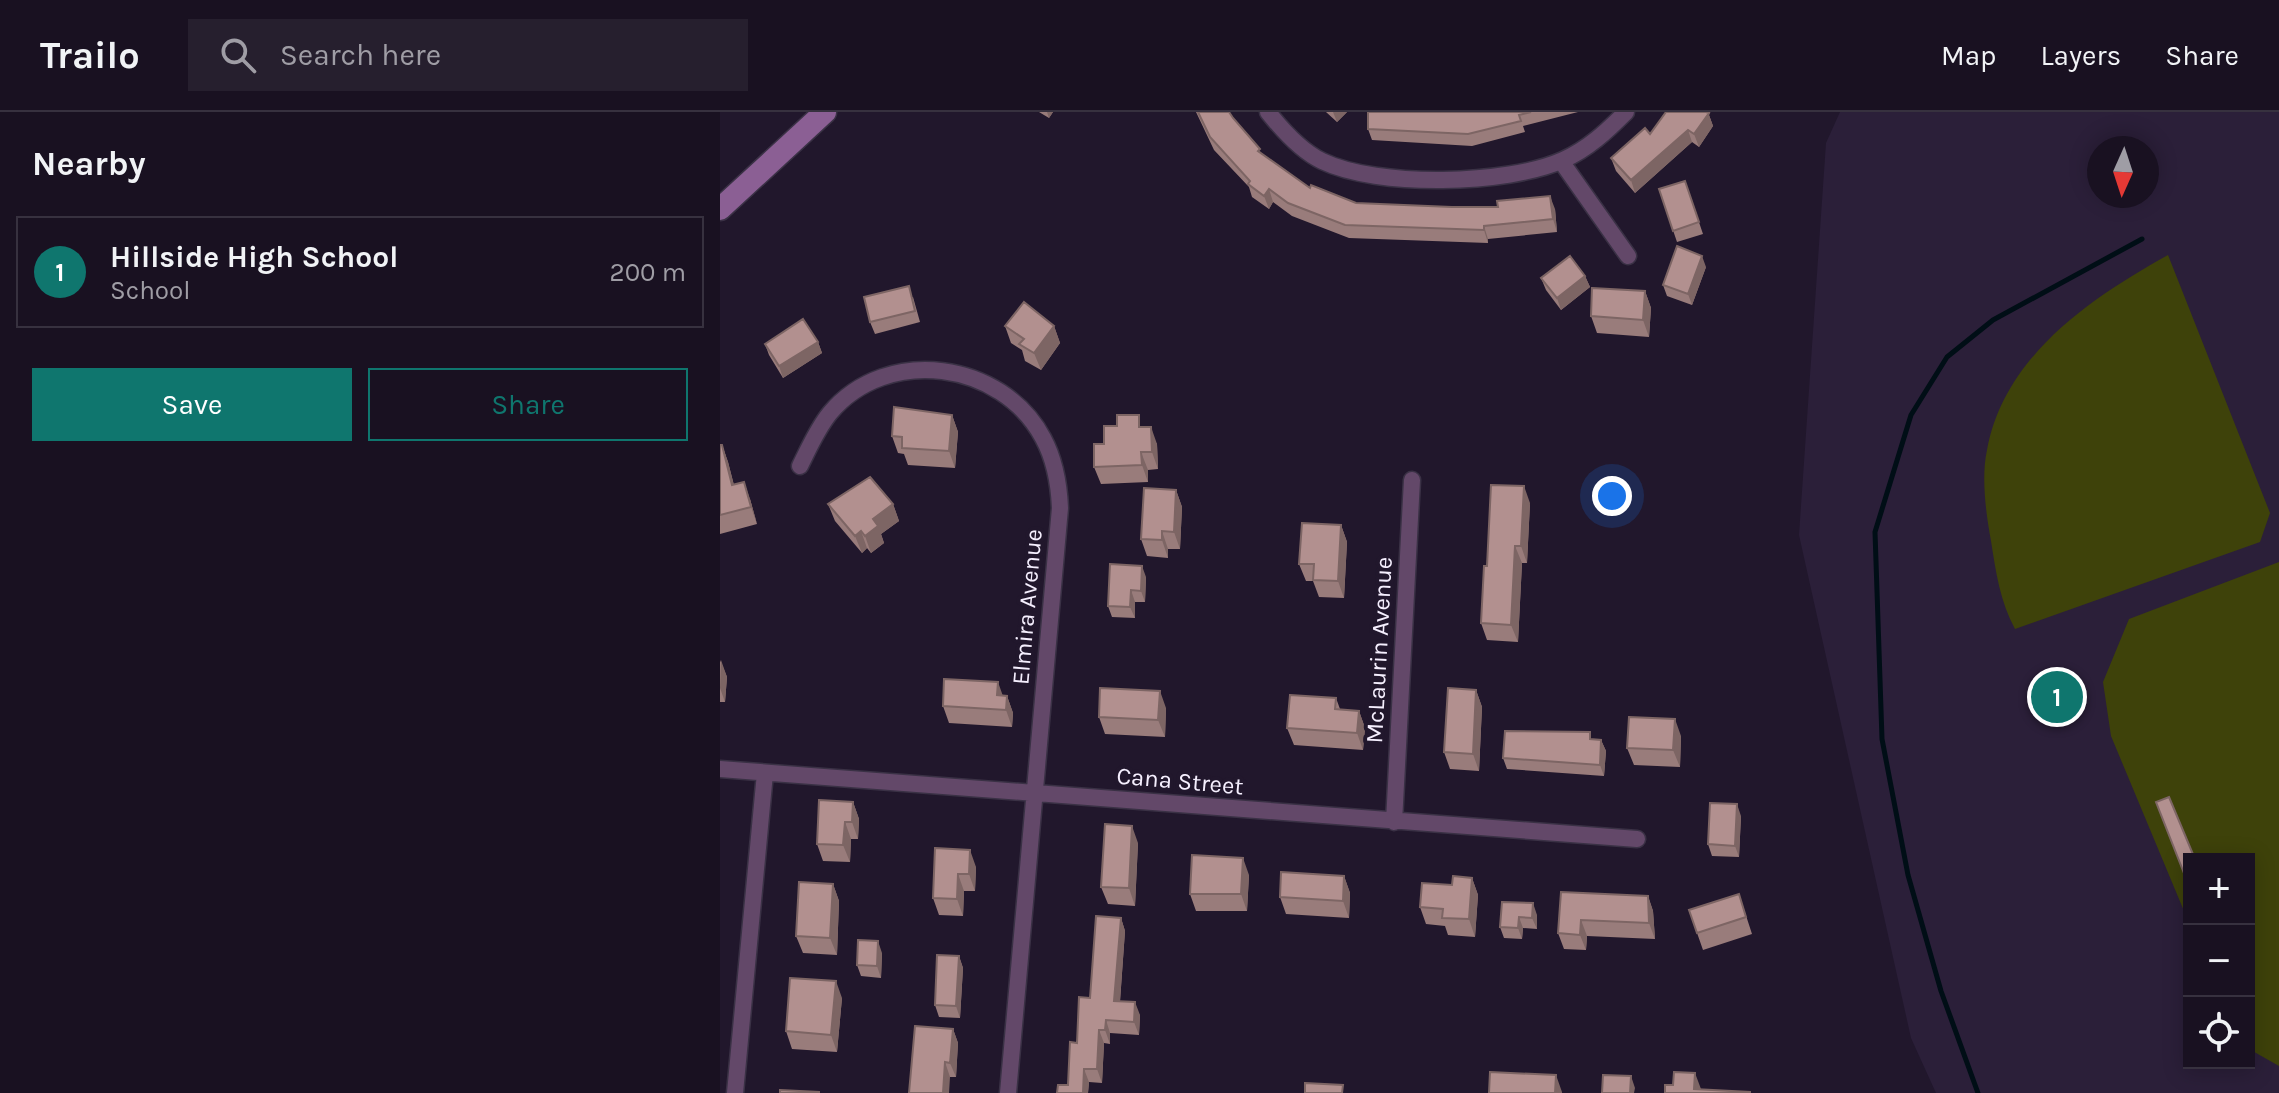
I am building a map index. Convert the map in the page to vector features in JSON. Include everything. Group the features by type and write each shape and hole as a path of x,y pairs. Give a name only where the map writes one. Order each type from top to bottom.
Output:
{"main road":[{"path":"720,209 825,112"}],"street":[{"path":"1268,112 1299,146 1319,159 1362,175 1457,178 1516,173 1561,161 1601,136 1626,112"},
{"path":"1561,161 1628,256"},
{"name":"Elmira Avenue","path":"800,466 818,431 842,402 874,382 905,372 939,370 972,377 1003,393 1033,422 1056,469 1060,508 1008,1093"},
{"name":"McLaurin Avenue","path":"1394,822 1412,480"},
{"name":"Cana Street","path":"720,769 1637,839"},
{"path":"735,1093 765,773"}],"shaded area":[{"path":"1840,112 2279,112 2279,1093 1936,1093 1911,1038 1799,535 1826,143"}],"green space":[{"path":"2168,255 2270,513 2260,542 2015,629 1999,586 1985,496 1985,461 1996,416 2031,358 2055,333 2110,290"},
{"path":"2279,562 2279,1066 2255,1052 2255,853 2183,853 2183,909 2111,736 2103,682 2129,619"}],"building":[{"path":"1198,112 1229,112 1260,149 1258,151 1310,188 1311,185 1356,203 1498,207 1497,201 1550,196 1553,219 1484,226 1484,230 1345,225 1288,203 1269,189 1264,196 1248,184 1250,181 1210,137"},
{"path":"1368,112 1531,112 1519,115 1521,121 1468,134 1368,129"},
{"path":"1666,112 1709,113 1694,134 1688,130 1631,180 1611,158 1645,128 1650,134"},
{"path":"1685,181 1699,222 1673,231 1659,189"},
{"path":"1677,246 1702,256 1688,294 1663,285"},
{"path":"1570,256 1585,276 1557,298 1541,278"},
{"path":"909,286 915,311 870,322 864,297"},
{"path":"1592,288 1645,291 1643,320 1591,316"},
{"path":"1024,302 1054,326 1034,353 1019,344 1024,339 1005,326"},
{"path":"803,319 818,342 779,366 765,344"},
{"path":"894,407 952,415 949,451 902,448 902,437 892,436"},
{"path":"1117,415 1139,415 1139,427 1151,427 1152,452 1141,452 1142,465 1094,467 1094,444 1104,444 1104,426 1117,426"},
{"path":"720,445 732,485 744,482 751,507 720,515"},
{"path":"870,477 893,504 873,519 878,526 865,536 861,531 855,536 828,504"},
{"path":"1491,485 1524,486 1521,546 1515,546 1511,625 1481,623"},
{"path":"1144,488 1176,490 1174,532 1162,531 1162,540 1141,539"},
{"path":"1302,523 1341,525 1338,581 1313,580 1314,564 1299,564"},
{"path":"1110,564 1142,566 1141,591 1131,590 1130,607 1108,606"},
{"path":"944,679 998,682 997,695 1007,696 1006,710 943,706"},
{"path":"1100,688 1160,691 1158,720 1099,717"},
{"path":"1448,688 1476,690 1473,754 1444,752"},
{"path":"1290,695 1336,698 1335,709 1359,711 1357,733 1287,728"},
{"path":"1629,717 1675,719 1673,750 1627,748"},
{"path":"1505,731 1590,732 1590,739 1601,740 1600,765 1503,758"},
{"path":"2169,797 2192,853 2183,853 2183,871 2156,802"},
{"path":"819,800 853,802 852,822 845,822 843,845 817,844"},
{"path":"1710,803 1737,804 1735,846 1708,844"},
{"path":"1105,824 1132,826 1129,888 1101,887"},
{"path":"935,848 970,850 969,874 958,874 957,899 933,898"},
{"path":"1192,855 1243,858 1241,894 1190,894"},
{"path":"1281,872 1344,876 1343,901 1280,897"},
{"path":"1453,876 1472,878 1469,919 1442,918 1443,909 1420,907 1422,883 1452,885"},
{"path":"799,882 833,884 830,938 796,936"},
{"path":"1561,892 1648,896 1649,923 1581,920 1580,935 1558,933"},
{"path":"1739,894 1746,917 1697,933 1689,910"},
{"path":"1502,902 1533,903 1532,918 1519,917 1518,928 1500,927"},
{"path":"1096,916 1121,918 1114,1001 1135,1002 1134,1022 1106,1020 1105,1030 1099,1030 1097,1069 1084,1069 1083,1093 1057,1093 1058,1085 1068,1085 1070,1042 1077,1043 1079,997 1090,998"},
{"path":"858,940 878,941 877,966 857,965"},
{"path":"937,955 959,956 956,1006 935,1005"},
{"path":"790,978 836,981 831,1035 786,1031"},
{"path":"915,1026 953,1029 950,1063 945,1062 943,1093 909,1093"},
{"path":"1490,1072 1556,1075 1555,1093 1489,1093"},
{"path":"1674,1072 1695,1073 1694,1089 1750,1093 1665,1093 1665,1085 1673,1085"},
{"path":"1603,1075 1631,1076 1630,1093 1602,1093"},
{"path":"1305,1083 1343,1085 1342,1093 1305,1093"},
{"path":"780,1090 819,1092 819,1093 780,1093"}],"waterway":[{"path":"1978,1093 1941,991 1908,875 1882,739 1875,532 1911,415 1947,357 1993,320 2142,239"}],"place":[{"name":"Hillside High School","path":"2057,697"}]}
